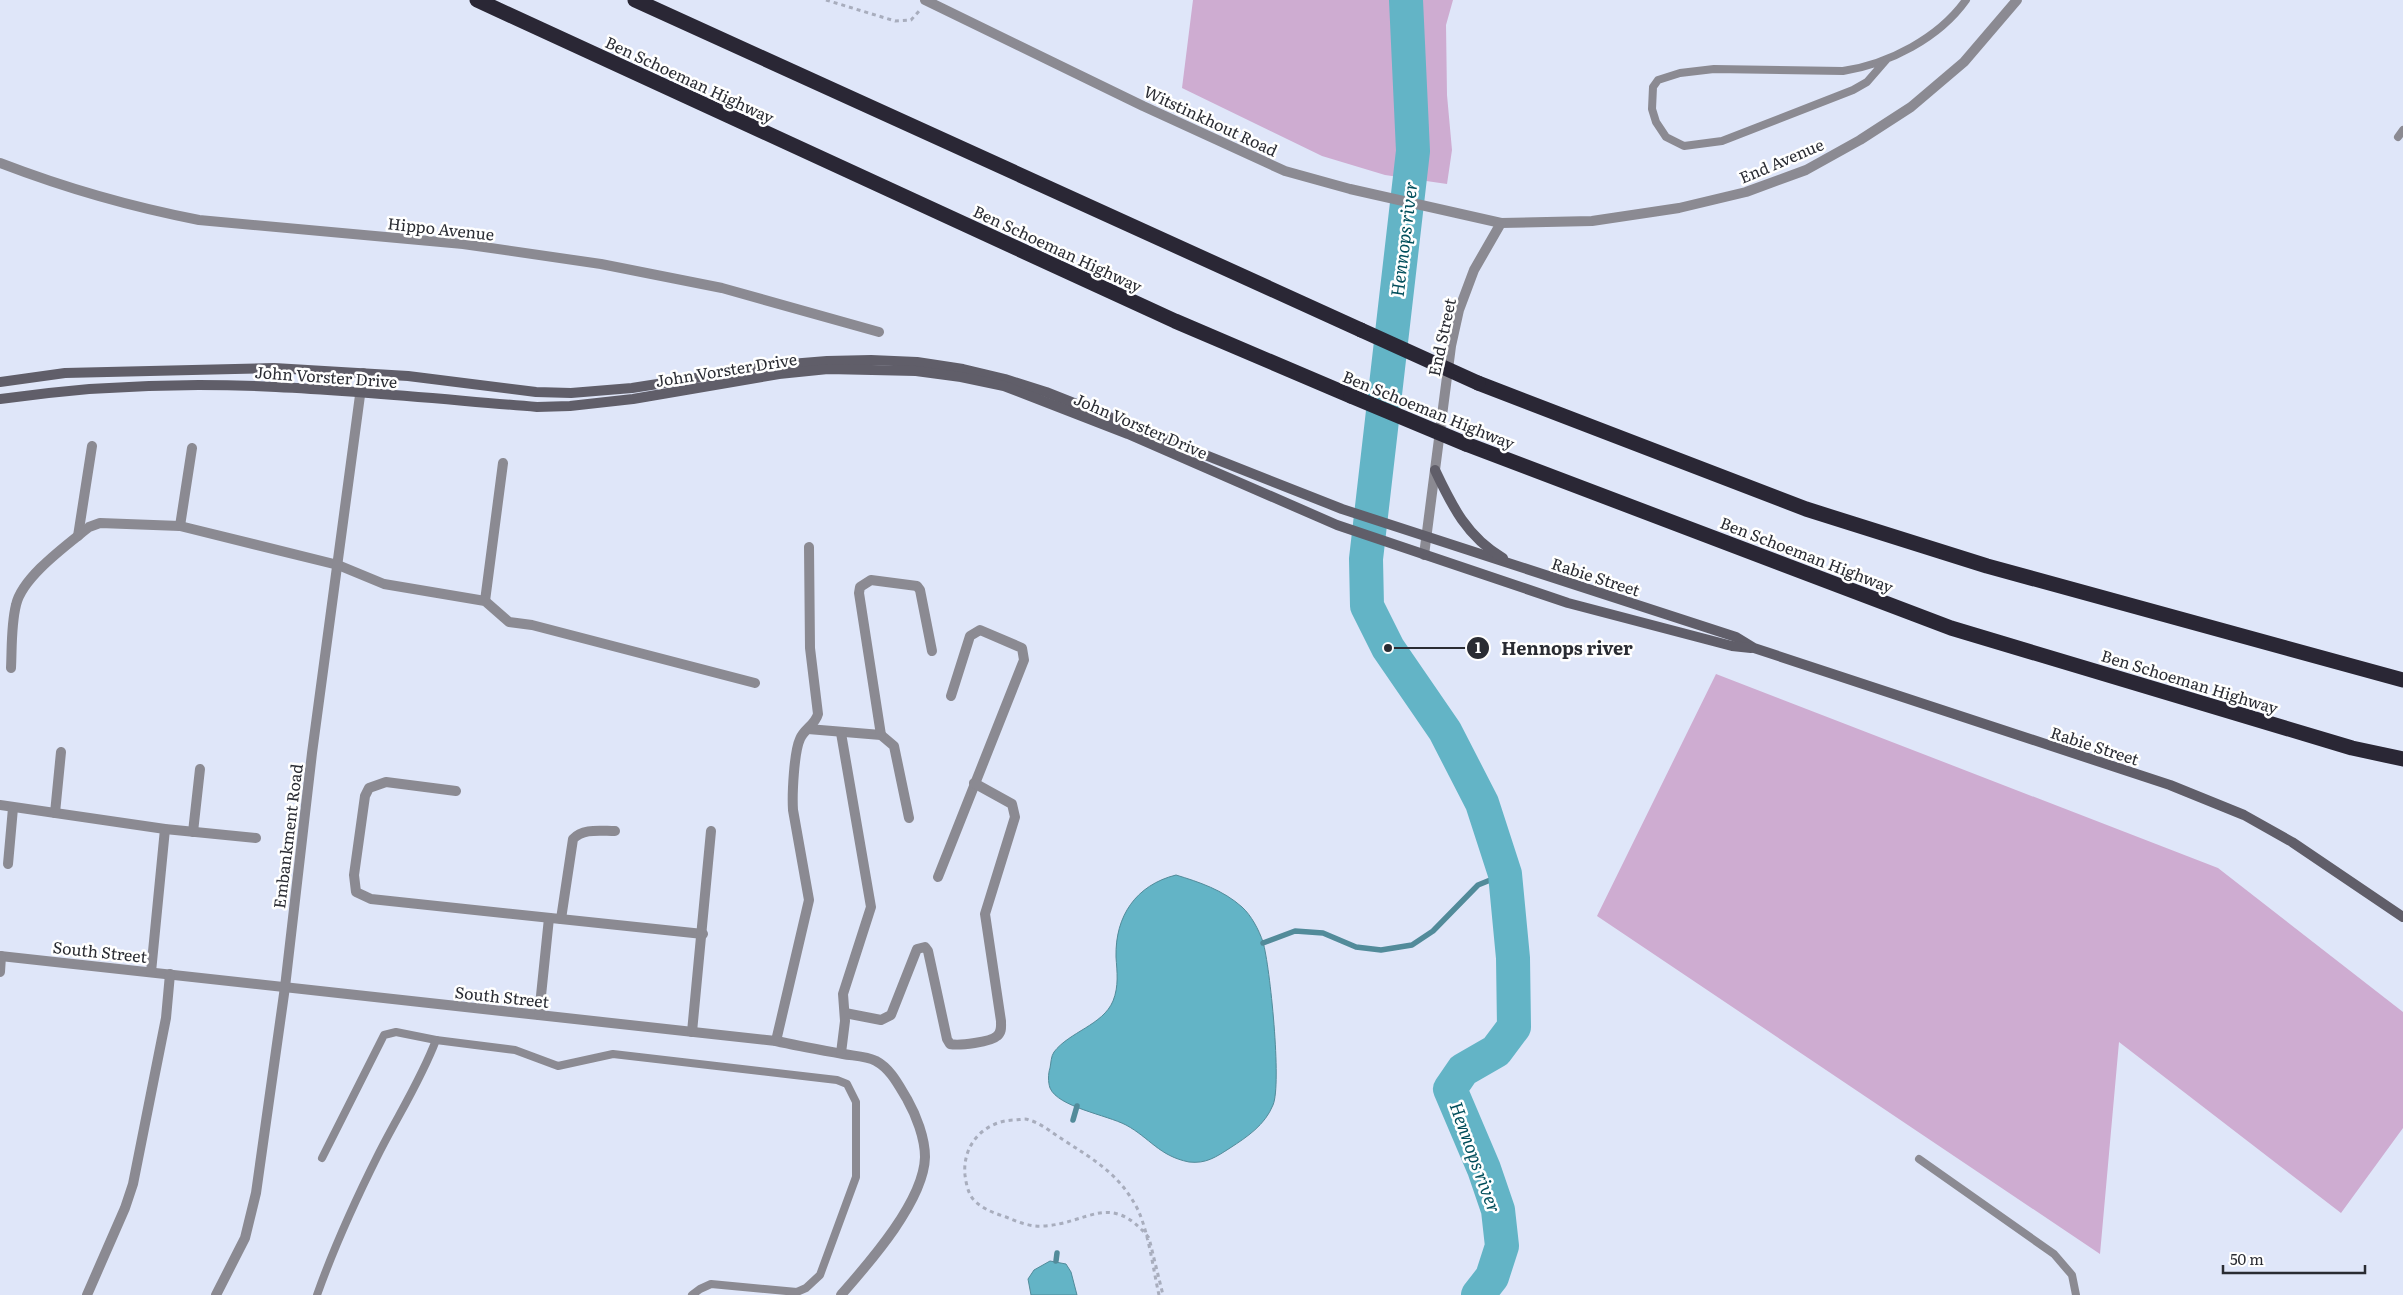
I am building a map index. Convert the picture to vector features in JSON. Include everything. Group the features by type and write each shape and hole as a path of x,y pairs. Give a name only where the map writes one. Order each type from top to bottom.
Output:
{"highway":[{"name":"Ben Schoeman Highway","path":"477,0 1175,320 1466,444 1951,628 2352,748 2403,759"},
{"path":"635,0 1478,383 1806,510 1987,566 2403,680"}],"main road":[{"name":"John Vorster Drive","path":"0,382 65,374 274,368 363,373 571,393 632,388 827,360 917,362 1005,379 1046,392 1342,509 1426,538"},
{"name":"John Vorster Drive","path":"0,399 64,390 176,386 276,387 537,407 570,406 633,399 798,372 828,369 916,371 961,377 1004,386 1043,400 1128,434 1337,525 1424,555"},
{"path":"1435,470 1456,512 1471,533 1488,549 1520,567"},
{"name":"Rabie Street","path":"1426,538 1736,637 1754,648 2170,786 2244,815 2292,842 2403,917"},
{"name":"Rabie Street","path":"1424,555 1568,602 1732,646 1754,648"}],"street":[{"name":"End Avenue","path":"1500,223 1592,221 1679,208 1746,192 1806,170 1860,140 1911,107 1964,62 2017,0"},
{"name":"Witstinkhout Road","path":"923,3 1256,159 1286,171 1384,197 1447,209 1500,223"},
{"name":"Hippo Avenue","path":"0,163 58,185 171,215 199,220 463,244 601,264 722,288 879,332"},
{"name":"End Street","path":"1424,555 1451,346 1459,310 1474,270 1500,223"},
{"name":"Embankment Road","path":"216,1295 245,1238 251,1218 285,987 312,753 363,373"},
{"path":"78,536 92,446"},
{"path":"180,526 192,448"},
{"path":"485,601 504,463"},
{"path":"11,668 14,614 21,593 48,562 78,536 94,524 100,523 180,526 338,565 384,584 485,601 509,622 532,625 755,683"},
{"path":"776,1042 810,900 793,810 792,794 799,740 818,714 810,648 809,547"},
{"path":"881,736 859,593 860,587 871,580 917,586 920,590 932,651"},
{"path":"938,877 1024,660 1022,648 980,630 974,632 970,636 951,696"},
{"path":"808,729 881,736 894,746 909,818"},
{"path":"841,732 871,907 842,994 845,1013 841,1053"},
{"path":"55,814 61,752"},
{"path":"193,832 200,769"},
{"path":"456,792 386,782 369,788 365,796 354,874 356,892 372,899 703,934"},
{"path":"845,1013 880,1020 887,1018 890,1015 917,950 925,947 928,951 947,1039 950,1044 957,1046 998,1036 1001,1029 1001,1021 984,914 1015,817 1012,804 974,783"},
{"path":"0,805 165,829 256,838"},
{"path":"8,864 13,808"},
{"path":"151,972 165,829"},
{"path":"561,919 573,840 578,833 614,831"},
{"path":"692,1032 703,934 711,831"},
{"path":"539,1015 549,918"},
{"path":"0,956 0,972"},
{"name":"South Street","path":"0,956 776,1042 876,1061 894,1077 910,1105 922,1138 925,1156 923,1171 915,1192 874,1258 841,1295"},
{"path":"86,1295 125,1208 133,1184 166,1018 170,974"}],"lane":[{"path":"1887,59 1867,82 1853,90 1722,140 1684,146 1666,136 1656,122 1652,110 1653,87 1658,80 1680,73 1714,69 1843,71 1860,68 1887,59 1932,34 1956,13 1966,0"},
{"path":"2398,137 2403,130"},
{"path":"322,1158 384,1035 396,1032 436,1040 515,1050 558,1066 613,1054 837,1080 847,1084 856,1102 856,1177 820,1275 806,1288 798,1292 712,1284 692,1295"},
{"path":"317,1295 334,1248 378,1156 428,1063 436,1040"},
{"path":"1919,1159 2054,1254 2072,1275 2076,1295"}],"path":[{"path":"826,0 895,21 911,20 923,3"},
{"path":"1159,1295 1144,1232 1139,1212 1126,1190 1107,1169 1028,1119 1007,1120 992,1124 979,1133 966,1155 966,1184 972,1198 991,1212 1030,1226 1057,1224 1096,1212 1109,1212 1128,1218 1144,1232 1149,1238 1163,1295"}],"shaded area":[{"path":"1193,0 1453,0 1446,25 1447,95 1452,150 1447,184 1385,175 1322,156 1182,88"},
{"path":"1716,674 2218,868 2403,1012 2403,1128 2341,1213 2119,1042 2100,1254 1597,916"}],"water":[{"path":"1176,875 1219,891 1235,901 1252,918 1263,942 1272,999 1276,1074 1275,1093 1270,1112 1255,1130 1243,1139 1215,1157 1201,1162 1189,1162 1170,1156 1126,1125 1084,1110 1063,1100 1055,1095 1050,1088 1049,1081 1051,1060 1054,1052 1068,1039 1102,1016 1113,1001 1117,984 1116,957 1119,928 1131,904 1150,886"},
{"path":"1050,1261 1066,1264 1071,1272 1077,1295 1031,1295 1028,1279 1034,1270"}],"waterway":[{"name":"Hennops river","path":"1406,0 1413,151 1366,559 1367,606 1388,648 1445,731 1482,803 1505,874 1513,958 1514,1027 1496,1051 1463,1070 1450,1089 1484,1169 1498,1210 1502,1246 1492,1277 1478,1295"},
{"path":"1263,943 1295,931 1323,933 1356,947 1381,950 1412,945 1433,931 1478,885 1505,874"},
{"path":"1073,1120 1077,1106"},
{"path":"1056,1261 1057,1253"}],"place":[{"name":"Hennops river","path":"1388,648"}]}
